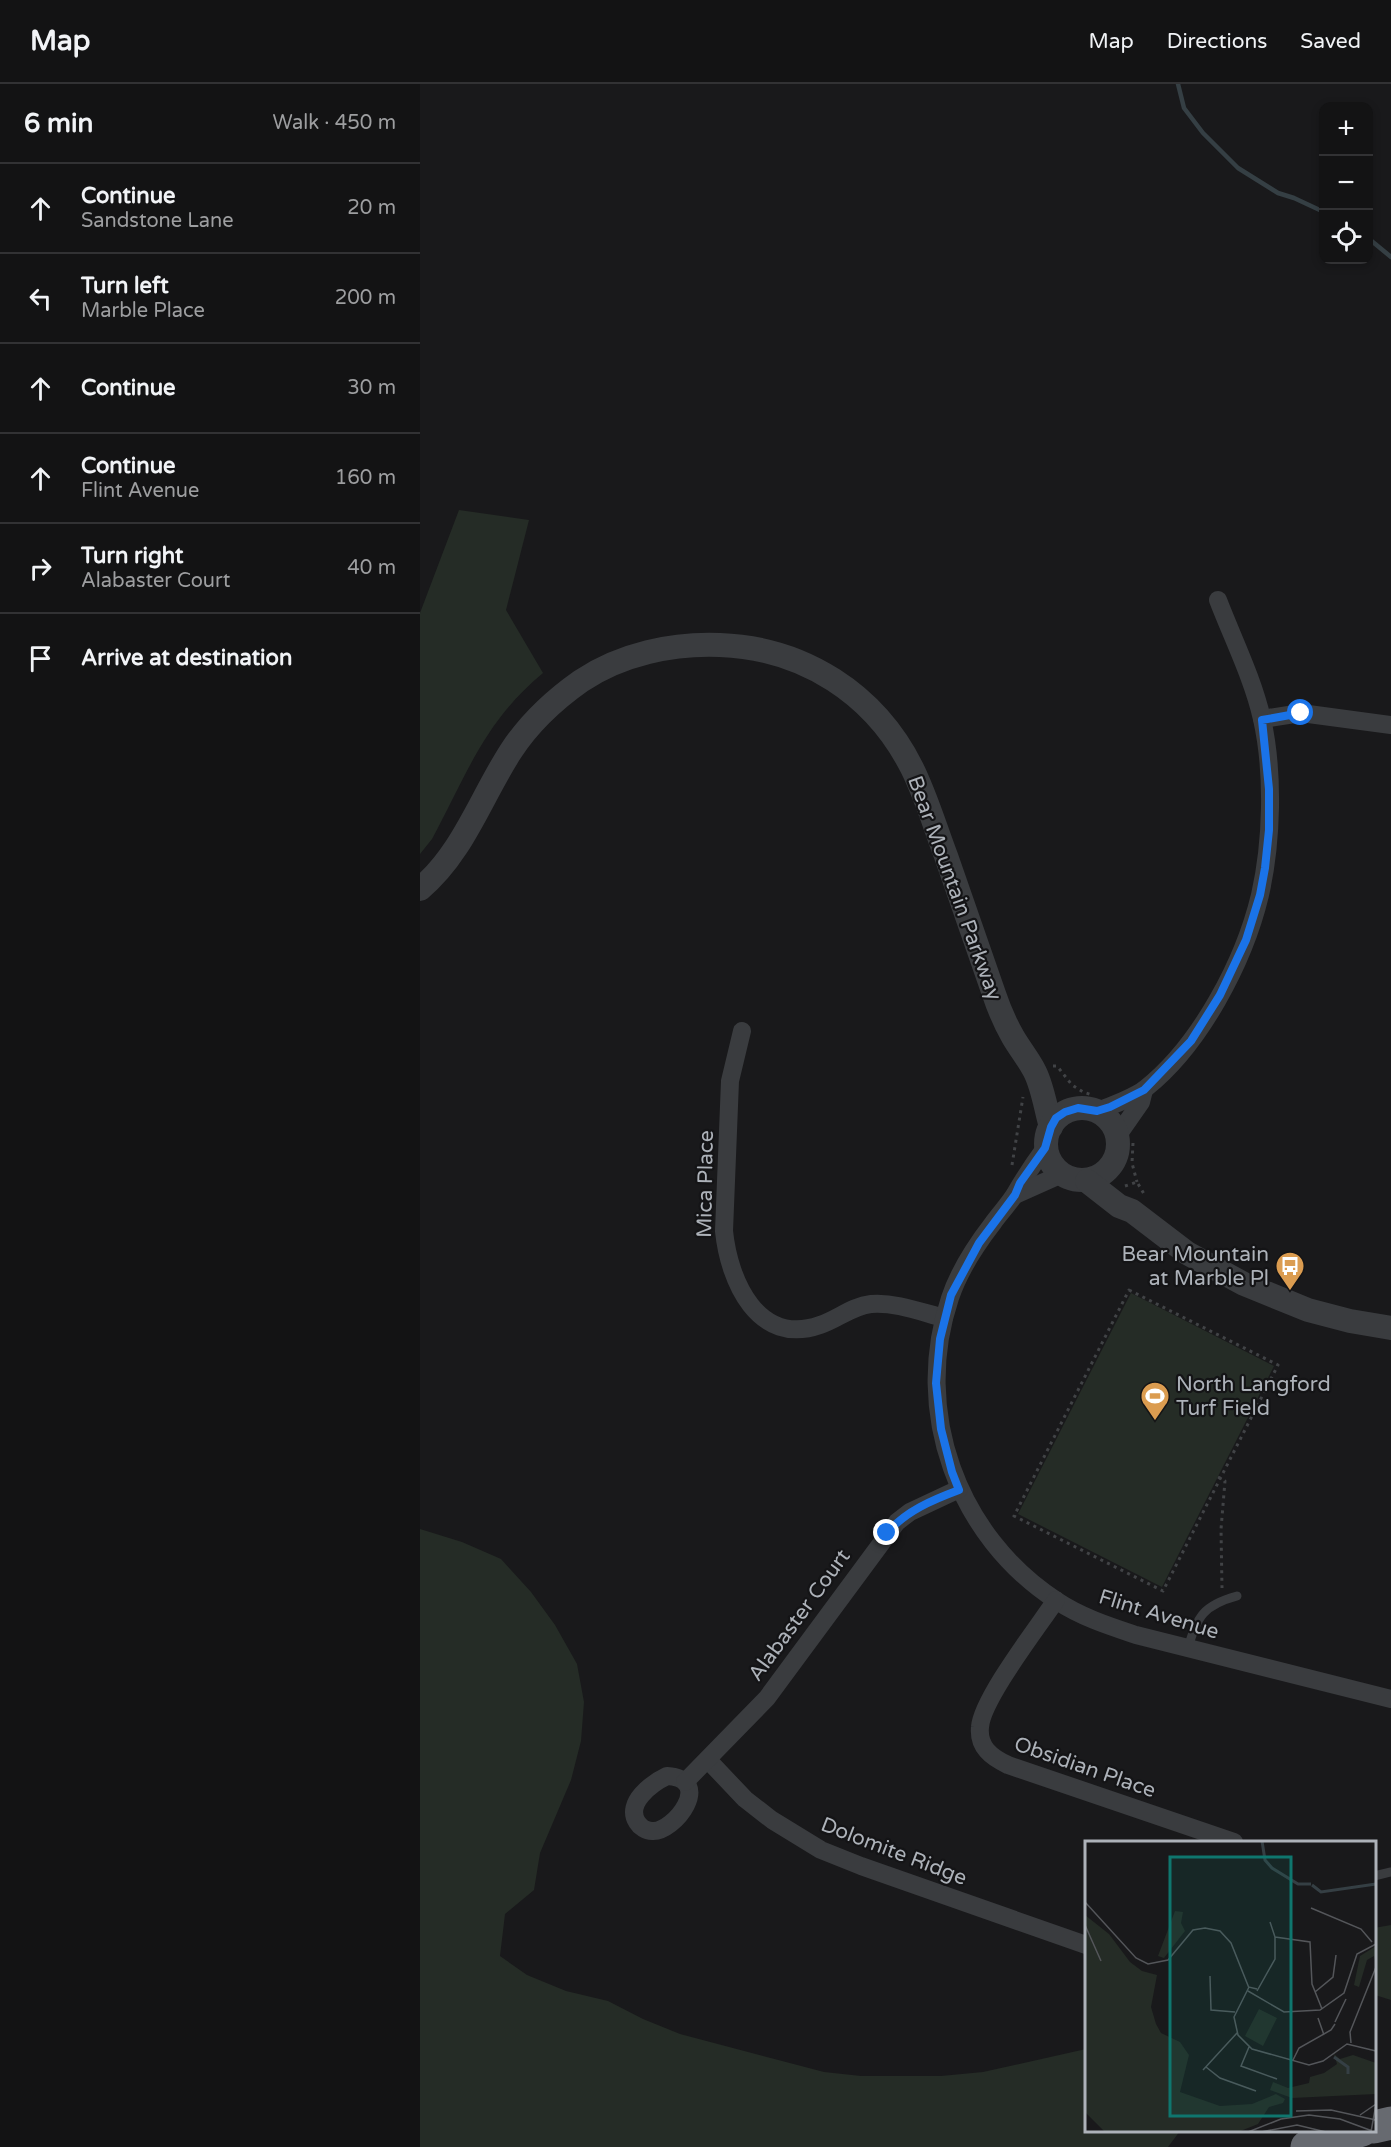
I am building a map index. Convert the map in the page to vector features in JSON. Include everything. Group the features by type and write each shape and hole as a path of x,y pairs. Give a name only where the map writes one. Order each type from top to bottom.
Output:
{"highway":[{"path":"1376,2127 1391,2123"},
{"path":"1308,2147 1356,2132"}],"street":[{"path":"1144,1090 1126,1138 1113,1163 1106,1171 1087,1180 1070,1178 1050,1163 1048,1138 1056,1118 1065,1112 1091,1104 1110,1107 1144,1090 1191,1041 1234,968 1254,917 1265,868 1269,830 1269,789 1262,720 1218,600"},
{"name":"Bear Mountain Parkway","path":"420,889 450,857 510,752 523,734 540,714 584,680 610,666 640,655 703,644 733,645 794,659 822,672 847,688 873,711 911,766 928,807 996,1000 1012,1036 1039,1077 1048,1138"},
{"path":"1262,720 1301,713 1391,725"},
{"name":"Mica Place","path":"742,1031 730,1081 724,1231 731,1268 737,1285 747,1302 761,1316 780,1326 800,1329 820,1325 852,1309 881,1304 944,1318"},
{"name":"Bear Mountain Parkway","path":"1039,1077 1091,1104"},
{"path":"1091,1104 1126,1138"},
{"name":"Flint Avenue","path":"1048,1138 1015,1195 973,1252 951,1295 944,1318 937,1361 937,1407 946,1452 959,1490 985,1533 1019,1570 1056,1600 1108,1626 1391,1699"},
{"path":"1113,1163 1139,1204 1187,1253 1244,1284 1308,1310 1350,1321 1391,1328"},
{"name":"Flint Avenue","path":"1015,1195 1062,1174"},
{"path":"1087,1180 1119,1206 1139,1204"},
{"name":"Alabaster Court","path":"684,1782 767,1698 897,1522 910,1512 959,1490"},
{"name":"Obsidian Place","path":"1056,1600 987,1707 980,1728 986,1752 1008,1765 1231,1841"},
{"name":"Dolomite Ridge","path":"708,1760 725,1779 763,1813 821,1850 1085,1945"}],"lane":[{"path":"1188,1648 1201,1614 1222,1600 1237,1596"},
{"path":"1376,1876 1391,1872"}],"path":[{"path":"1011,1170 1039,1077 1087,1094 1091,1104"},
{"path":"1126,1138 1137,1182 1139,1204"},
{"path":"1130,1184 1137,1182"},
{"path":"1129,1290 1278,1365 1219,1478 1163,1591 1014,1516 1129,1294 1129,1290"},
{"path":"1219,1478 1225,1481 1221,1529 1222,1600"}],"shaded area":[{"path":"459,510 529,520 506,610 543,673 506,710 491,730 478,750 432,839 420,854 420,613"},
{"name":"North Langford Turf Field","path":"1131,1293 1274,1366 1162,1587 1018,1514"},
{"path":"420,1529 462,1542 501,1559 531,1592 555,1625 577,1664 584,1702 581,1741 571,1780 540,1853 534,1890 505,1914 500,1956 527,1975 566,1991 608,2001 680,2034 824,2072 861,2076 941,2076 983,2072 1085,2049 1085,2132 1179,2132 1168,2147 420,2147"},
{"path":"1391,1925 1391,2000 1376,1995 1376,1928"}],"waterway":[{"path":"1178,84 1184,108 1203,133 1238,168 1278,193 1320,210"},
{"path":"1373,242 1391,257"}],"place":[{"name":"Bear Mountain at Marble Pl","path":"1290,1292"},
{"name":"North Langford Turf Field","path":"1155,1422"}],"route":[{"path":"887,1533 910,1512 959,1490 946,1452 937,1407 937,1361 944,1318 951,1295 979,1243 1015,1195 1020,1183 1045,1148 1056,1118 1078,1108 1097,1111 1110,1107 1144,1090 1154,1082 1191,1041 1234,968 1254,917 1265,868 1269,830 1269,789 1262,720 1301,713"}]}
